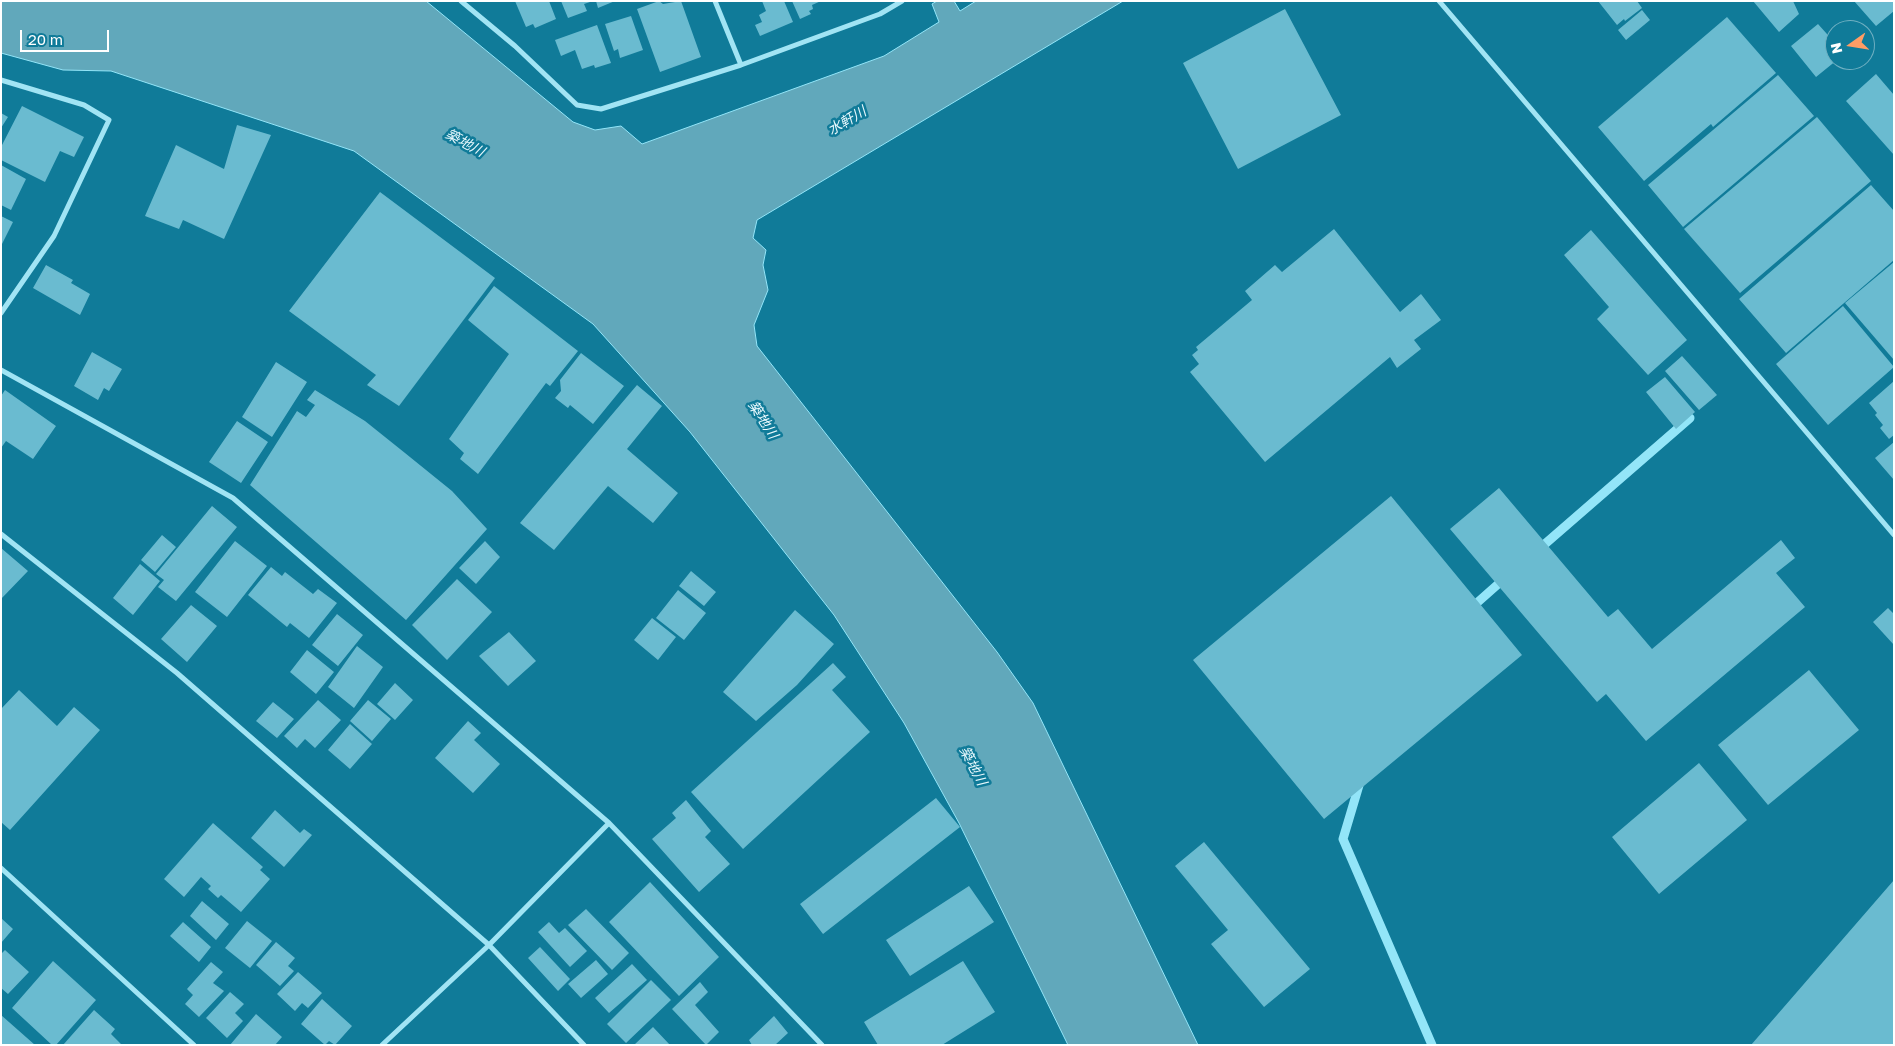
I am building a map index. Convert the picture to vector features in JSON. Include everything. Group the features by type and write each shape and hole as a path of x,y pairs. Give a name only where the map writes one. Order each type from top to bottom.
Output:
{"street":[{"path":"461,1 515,46 577,105 601,109 741,65 880,14 902,1"},
{"path":"715,1 741,65"},
{"path":"1439,1 1894,535"},
{"path":"1,80 84,105 109,120 54,236 1,313"},
{"path":"1,370 233,498 609,823 822,1045"},
{"path":"1,534 177,673 490,945 584,1045"},
{"path":"382,1045 490,945 609,823"},
{"path":"1,868 194,1045"}],"water":[{"path":"1,1 426,1 573,122 595,130 621,126 642,144 884,56 939,22 932,4 937,1 954,1 960,11 976,1 1123,1 757,220 753,238 766,250 763,265 768,290 754,325 757,346 997,652 1033,703 1198,1045 1068,1045 959,823 904,723 834,615 690,432 593,324 354,151 111,71 63,70 1,53"}],"building":[{"path":"515,1 549,1 556,19 535,28 533,24 526,27"},
{"path":"561,1 590,2 584,4 587,11 568,18"},
{"path":"596,1 615,1 598,8"},
{"path":"659,1 663,4 681,1 701,57 660,72 637,9"},
{"path":"762,1 784,1 793,22 760,36 755,25 762,22 759,15 766,11"},
{"path":"792,1 821,1 812,5 813,9 809,11 811,14 800,19"},
{"path":"1598,1 1637,1 1642,8 1617,25"},
{"path":"1753,1 1793,1 1799,14 1779,32"},
{"path":"1854,1 1894,1 1894,11 1876,26 1875,20 1871,20"},
{"path":"1285,9 1341,115 1238,169 1183,63"},
{"path":"1642,10 1650,20 1626,40 1618,30"},
{"path":"631,16 643,50 620,58 618,49 614,51 605,24"},
{"path":"1727,17 1776,73 1713,127 1711,124 1644,181 1598,127"},
{"path":"1818,24 1825,32 1825,70 1816,77 1791,46"},
{"path":"597,25 611,63 595,68 594,65 582,69 575,50 561,56 555,40"},
{"path":"1876,74 1894,95 1894,155 1846,101"},
{"path":"1778,75 1814,116 1683,227 1648,185"},
{"path":"22,106 84,137 74,157 60,151 45,182 1,160 1,147"},
{"path":"1,113 8,117 1,128"},
{"path":"1817,117 1871,181 1740,293 1684,229"},
{"path":"237,125 271,135 224,239 183,220 179,229 145,216 176,145 224,169"},
{"path":"1,165 26,179 11,210 1,205"},
{"path":"1871,185 1894,211 1894,260 1786,353 1739,299"},
{"path":"380,192 495,278 399,406 367,385 376,375 289,311"},
{"path":"1,216 13,222 1,246"},
{"path":"1334,229 1400,312 1421,294 1441,320 1414,340 1421,349 1397,368 1390,357 1265,462 1190,372 1199,364 1192,355 1198,350 1196,347 1252,300 1245,291 1275,265 1282,272"},
{"path":"1591,230 1687,340 1648,375 1597,319 1609,307 1564,255"},
{"path":"1894,262 1894,360 1845,303"},
{"path":"46,265 73,280 71,283 90,294 80,315 33,288"},
{"path":"494,286 578,351 550,386 546,383 478,474 460,459 464,453 449,439 509,354 468,320"},
{"path":"1843,306 1894,367 1828,425 1776,364"},
{"path":"92,352 122,369 109,391 104,388 98,400 74,386"},
{"path":"581,353 624,386 593,424 570,405 568,408 555,398 561,391 560,380"},
{"path":"1682,356 1717,395 1699,410 1665,371"},
{"path":"276,362 307,382 272,437 242,417"},
{"path":"1665,377 1695,412 1676,429 1646,392"},
{"path":"1894,381 1894,435 1889,439 1880,428 1883,425 1869,403"},
{"path":"637,385 662,406 627,449 678,493 653,523 608,486 554,550 520,523"},
{"path":"5,390 56,426 33,459 6,441 1,448 1,396"},
{"path":"315,390 365,421 405,453 452,491 487,529 406,620 250,485 297,411 306,417 315,405 307,400"},
{"path":"237,421 268,442 241,483 209,462"},
{"path":"1894,442 1894,480 1875,458"},
{"path":"1499,488 1608,617 1618,609 1652,649 1781,540 1795,558 1776,573 1805,607 1646,741 1606,694 1597,702 1450,529"},
{"path":"1391,496 1522,655 1324,819 1193,660"},
{"path":"212,506 237,527 176,601 158,587 164,580 156,574"},
{"path":"162,535 176,547 155,572 141,560"},
{"path":"235,541 267,566 227,617 195,592"},
{"path":"485,541 500,557 476,584 459,568"},
{"path":"1,548 28,571 1,599"},
{"path":"140,564 160,581 133,615 113,598"},
{"path":"271,567 282,576 285,572 313,594 318,589 337,603 309,638 290,623 287,627 248,595"},
{"path":"691,571 716,592 704,606 679,586"},
{"path":"457,579 492,612 447,660 412,625"},
{"path":"678,590 706,613 684,640 656,618"},
{"path":"191,605 217,626 187,662 161,639"},
{"path":"1888,608 1894,614 1894,645 1873,622"},
{"path":"795,610 834,644 797,685 756,721 723,692"},
{"path":"337,614 363,635 338,666 312,645"},
{"path":"652,618 676,637 658,660 634,640"},
{"path":"509,632 536,661 508,686 479,656"},
{"path":"357,646 383,667 354,708 328,687"},
{"path":"307,650 334,672 316,694 290,672"},
{"path":"833,663 846,677 832,690 870,732 743,849 691,792"},
{"path":"1809,670 1859,730 1768,805 1718,745"},
{"path":"395,683 413,700 395,720 377,704"},
{"path":"19,690 57,726 74,707 100,730 10,830 1,822 1,709"},
{"path":"318,700 341,720 315,748 305,739 297,748 284,736"},
{"path":"368,700 391,719 372,741 350,721"},
{"path":"273,702 294,719 277,738 256,721"},
{"path":"468,721 481,733 474,740 500,764 473,793 435,758"},
{"path":"350,724 372,744 350,769 328,750"},
{"path":"1699,763 1747,820 1659,894 1612,837"},
{"path":"936,798 960,827 823,934 800,904"},
{"path":"686,800 711,831 705,837 730,864 699,892 652,839 676,818 672,813"},
{"path":"275,810 300,833 304,829 312,835 284,867 251,838"},
{"path":"213,823 263,867 260,870 270,879 241,912 221,895 218,898 208,889 211,886 201,877 184,897 164,879"},
{"path":"1204,842 1310,969 1264,1007 1211,944 1228,930 1175,866"},
{"path":"1894,880 1894,1045 1751,1045"},
{"path":"650,882 719,957 679,996 609,922"},
{"path":"969,886 994,922 910,976 886,940"},
{"path":"202,901 229,924 216,940 190,916"},
{"path":"586,909 629,953 612,970 568,925"},
{"path":"1,918 13,929 1,943"},
{"path":"247,921 272,941 250,968 225,948"},
{"path":"183,922 211,947 199,962 170,936"},
{"path":"549,922 559,933 565,928 587,951 570,967 538,932"},
{"path":"276,942 295,958 288,966 294,971 280,986 256,965"},
{"path":"540,947 570,979 558,991 528,958"},
{"path":"5,950 29,972 8,994 1,988 1,954"},
{"path":"596,960 608,974 581,998 568,984"},
{"path":"53,961 96,1000 56,1045 52,1045 12,1008"},
{"path":"963,961 995,1012 942,1045 878,1045 864,1022"},
{"path":"211,962 223,972 213,983 224,991 199,1017 185,1004 193,995 187,989"},
{"path":"632,964 647,980 609,1013 595,998"},
{"path":"298,972 322,993 308,1008 302,1003 295,1011 277,994"},
{"path":"651,980 671,1000 626,1043 607,1024"},
{"path":"700,982 708,992 695,1005 719,1032 706,1045 672,1009"},
{"path":"230,992 244,1004 235,1013 243,1021 227,1038 206,1018"},
{"path":"322,999 352,1026 335,1045 329,1041 325,1045 301,1024"},
{"path":"94,1010 115,1029 111,1034 122,1045 63,1045"},
{"path":"256,1014 282,1037 275,1045 230,1045"},
{"path":"1,1015 35,1045 1,1045"},
{"path":"774,1016 788,1033 775,1045 752,1045 749,1040"},
{"path":"653,1027 670,1045 634,1045"}],"waterway":[{"path":"1538,550 1690,418"},
{"path":"1470,609 1505,578"},
{"path":"1360,782 1343,839 1432,1045"}],"water label":[{"name":"水軒川","path":"847,121"},
{"name":"築地川","path":"465,143"},
{"name":"築地川","path":"763,420"},
{"name":"築地川","path":"973,766"}]}
